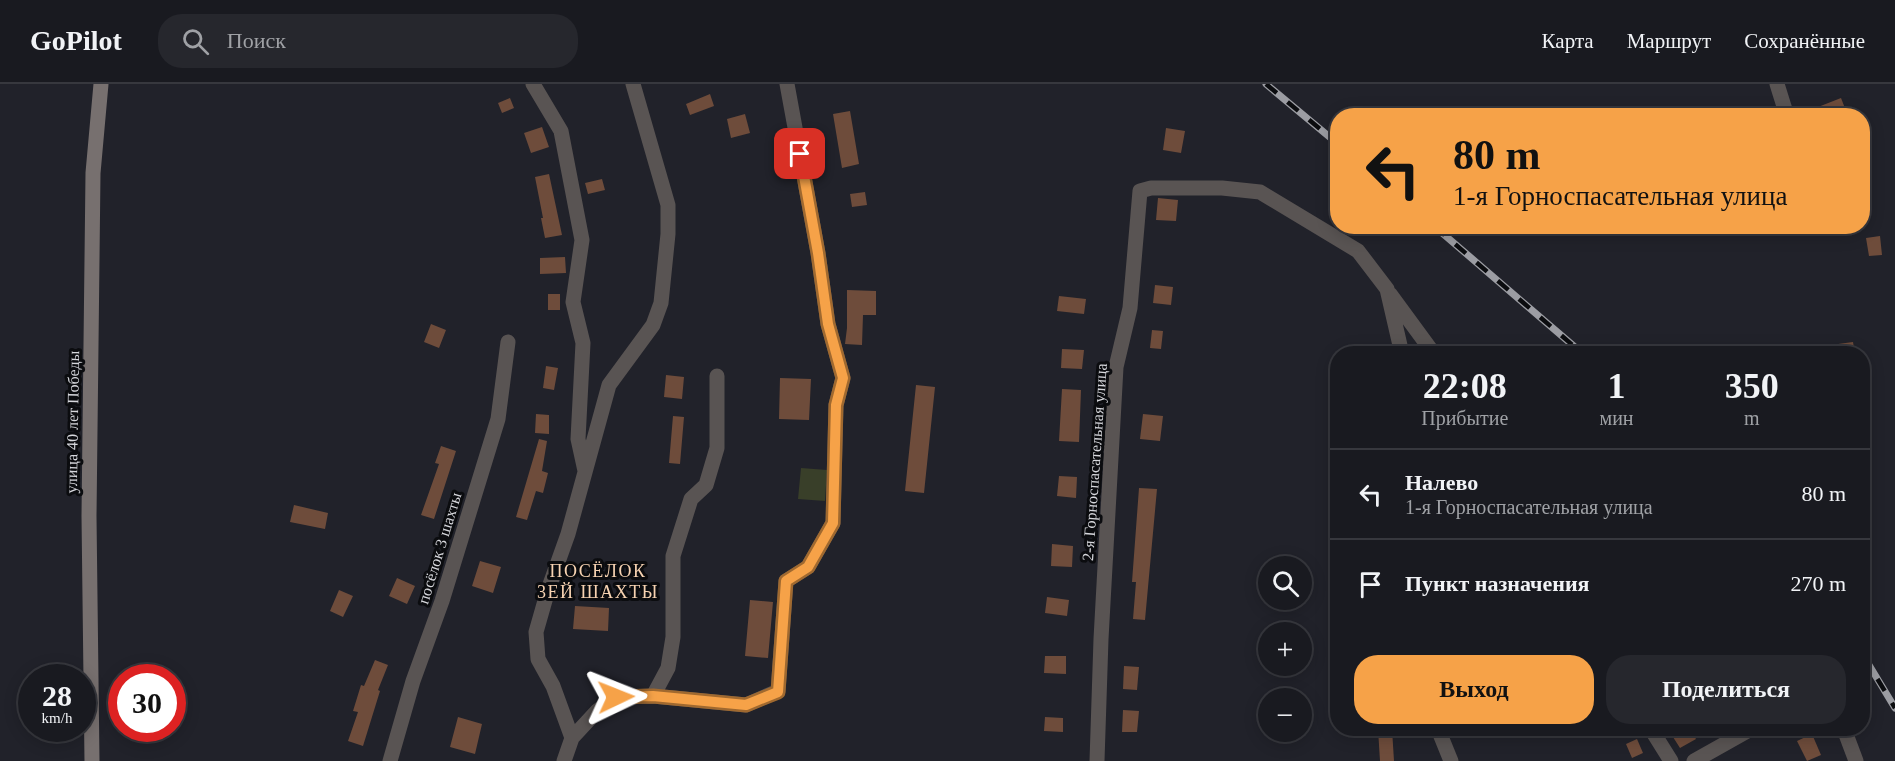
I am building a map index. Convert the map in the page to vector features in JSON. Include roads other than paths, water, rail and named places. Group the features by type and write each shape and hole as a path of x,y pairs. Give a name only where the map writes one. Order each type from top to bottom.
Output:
{"main road":[{"name":"улица 40 лет Победы","path":"92,761 89,516 92,206 101,84"}],"street":[{"path":"533,84 561,131 582,240 573,302 583,343 578,439 585,473"},
{"path":"572,738 552,686 538,659 536,632 585,473 609,385 653,325 661,303 668,234 668,205 633,84"},
{"path":"564,761 572,738 597,711 616,697 653,696 746,705 778,692 786,581 808,567 833,523 836,405 843,378 828,324 818,253 787,84"},
{"path":"1777,84 1784,108"},
{"name":"2-я Горноспасательная улица","path":"1097,761 1101,639 1116,367 1130,308 1140,191 1151,188 1222,188 1260,192 1358,251 1387,289 1400,346"},
{"path":"1387,289 1428,346"},
{"name":"посёлок 3 шахты","path":"390,761 413,681 442,601 498,419 508,342"},
{"path":"653,696 668,668 673,637 673,556 691,499 706,485 717,448 717,376"},
{"path":"1441,736 1451,761"},
{"path":"1655,736 1671,761"},
{"path":"1694,761 1738,736"},
{"path":"1847,736 1856,761"}],"railway":[{"path":"1266,84 1330,137"},
{"path":"1443,234 1574,346"},
{"path":"1870,667 1895,708"}],"district":[{"name":"ПОСЁЛОК 3ЕЙ ШАХТЫ","path":"598,581"}]}
